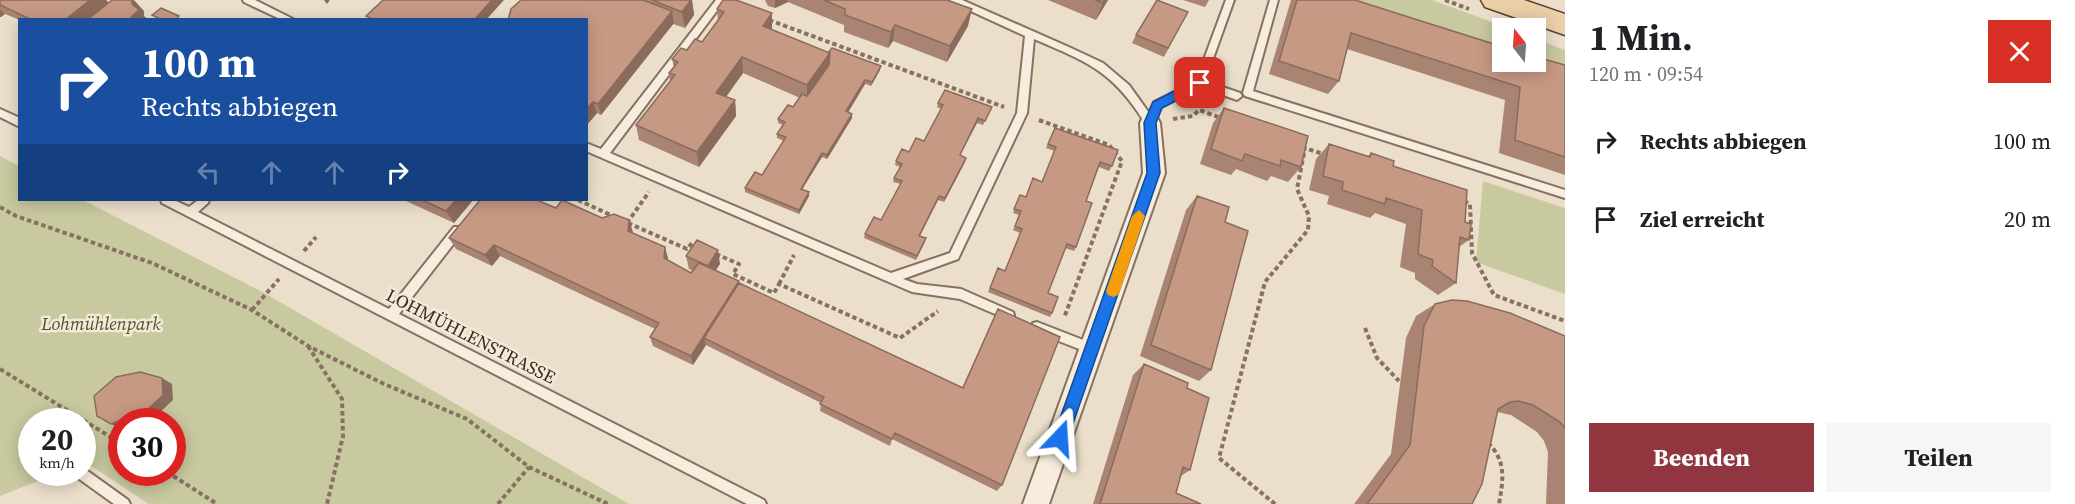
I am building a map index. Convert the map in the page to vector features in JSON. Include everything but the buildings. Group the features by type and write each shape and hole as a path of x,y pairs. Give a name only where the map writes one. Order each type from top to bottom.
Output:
{"main road":[{"path":"1495,0 1565,25"}],"street":[{"path":"1036,504 1154,173 1150,123"}],"lane":[{"path":"247,0 287,18"},
{"path":"603,154 721,0"},
{"path":"954,0 1102,66 1114,74 1133,94 1150,123"},
{"path":"1150,123 1157,105 1200,83 1230,0"},
{"path":"1274,0 1248,93 1565,194"},
{"path":"892,279 954,256 1022,114 1030,34"},
{"path":"1200,83 1237,96"},
{"path":"0,113 18,122"},
{"path":"588,148 916,289 961,294 1092,349"},
{"name":"LOHMÜHLENSTRASSE","path":"168,201 760,504"},
{"path":"191,212 203,201"},
{"path":"390,316 469,217"},
{"path":"96,484 124,504"}],"path":[{"path":"765,18 1109,145 1122,161 1058,335"},
{"path":"1193,116 1199,110 1230,121"},
{"path":"1295,144 1327,155"},
{"path":"1275,504 1220,459 1265,282 1308,230 1308,216 1297,189 1305,148"},
{"path":"628,223 658,178"},
{"path":"1459,200 1470,204 1472,253 1494,295 1565,321"},
{"path":"580,201 687,249 692,243 701,247"},
{"path":"0,207 16,216 152,263 252,310 308,346 384,384 466,419 529,467 608,504"},
{"path":"711,252 739,264 733,274 774,293 802,240"},
{"path":"779,284 900,338 961,294"},
{"path":"1365,328 1370,349 1382,368 1399,381"},
{"path":"308,346 342,399 343,436 327,504"},
{"path":"0,369 108,435"},
{"path":"1486,441 1502,461 1504,476 1499,504"},
{"path":"498,504 529,467"},
{"path":"186,484 217,504"}],"green space":[{"path":"1332,0 1432,0 1492,22 1492,54"},
{"path":"1546,43 1565,50 1565,77 1546,67"},
{"name":"Lohmühlenpark","path":"0,156 18,165 18,201 85,201 266,294 629,504 149,504 122,486 186,486 186,408 108,408 108,477 96,469 96,408 18,408 18,486 25,486 0,496"},
{"path":"1483,181 1565,208 1565,294 1476,262"}],"slow traffic":[{"path":"1113,291 1139,216"}],"route":[{"path":"1060,438 1154,173 1150,123 1157,105 1200,83"}]}
